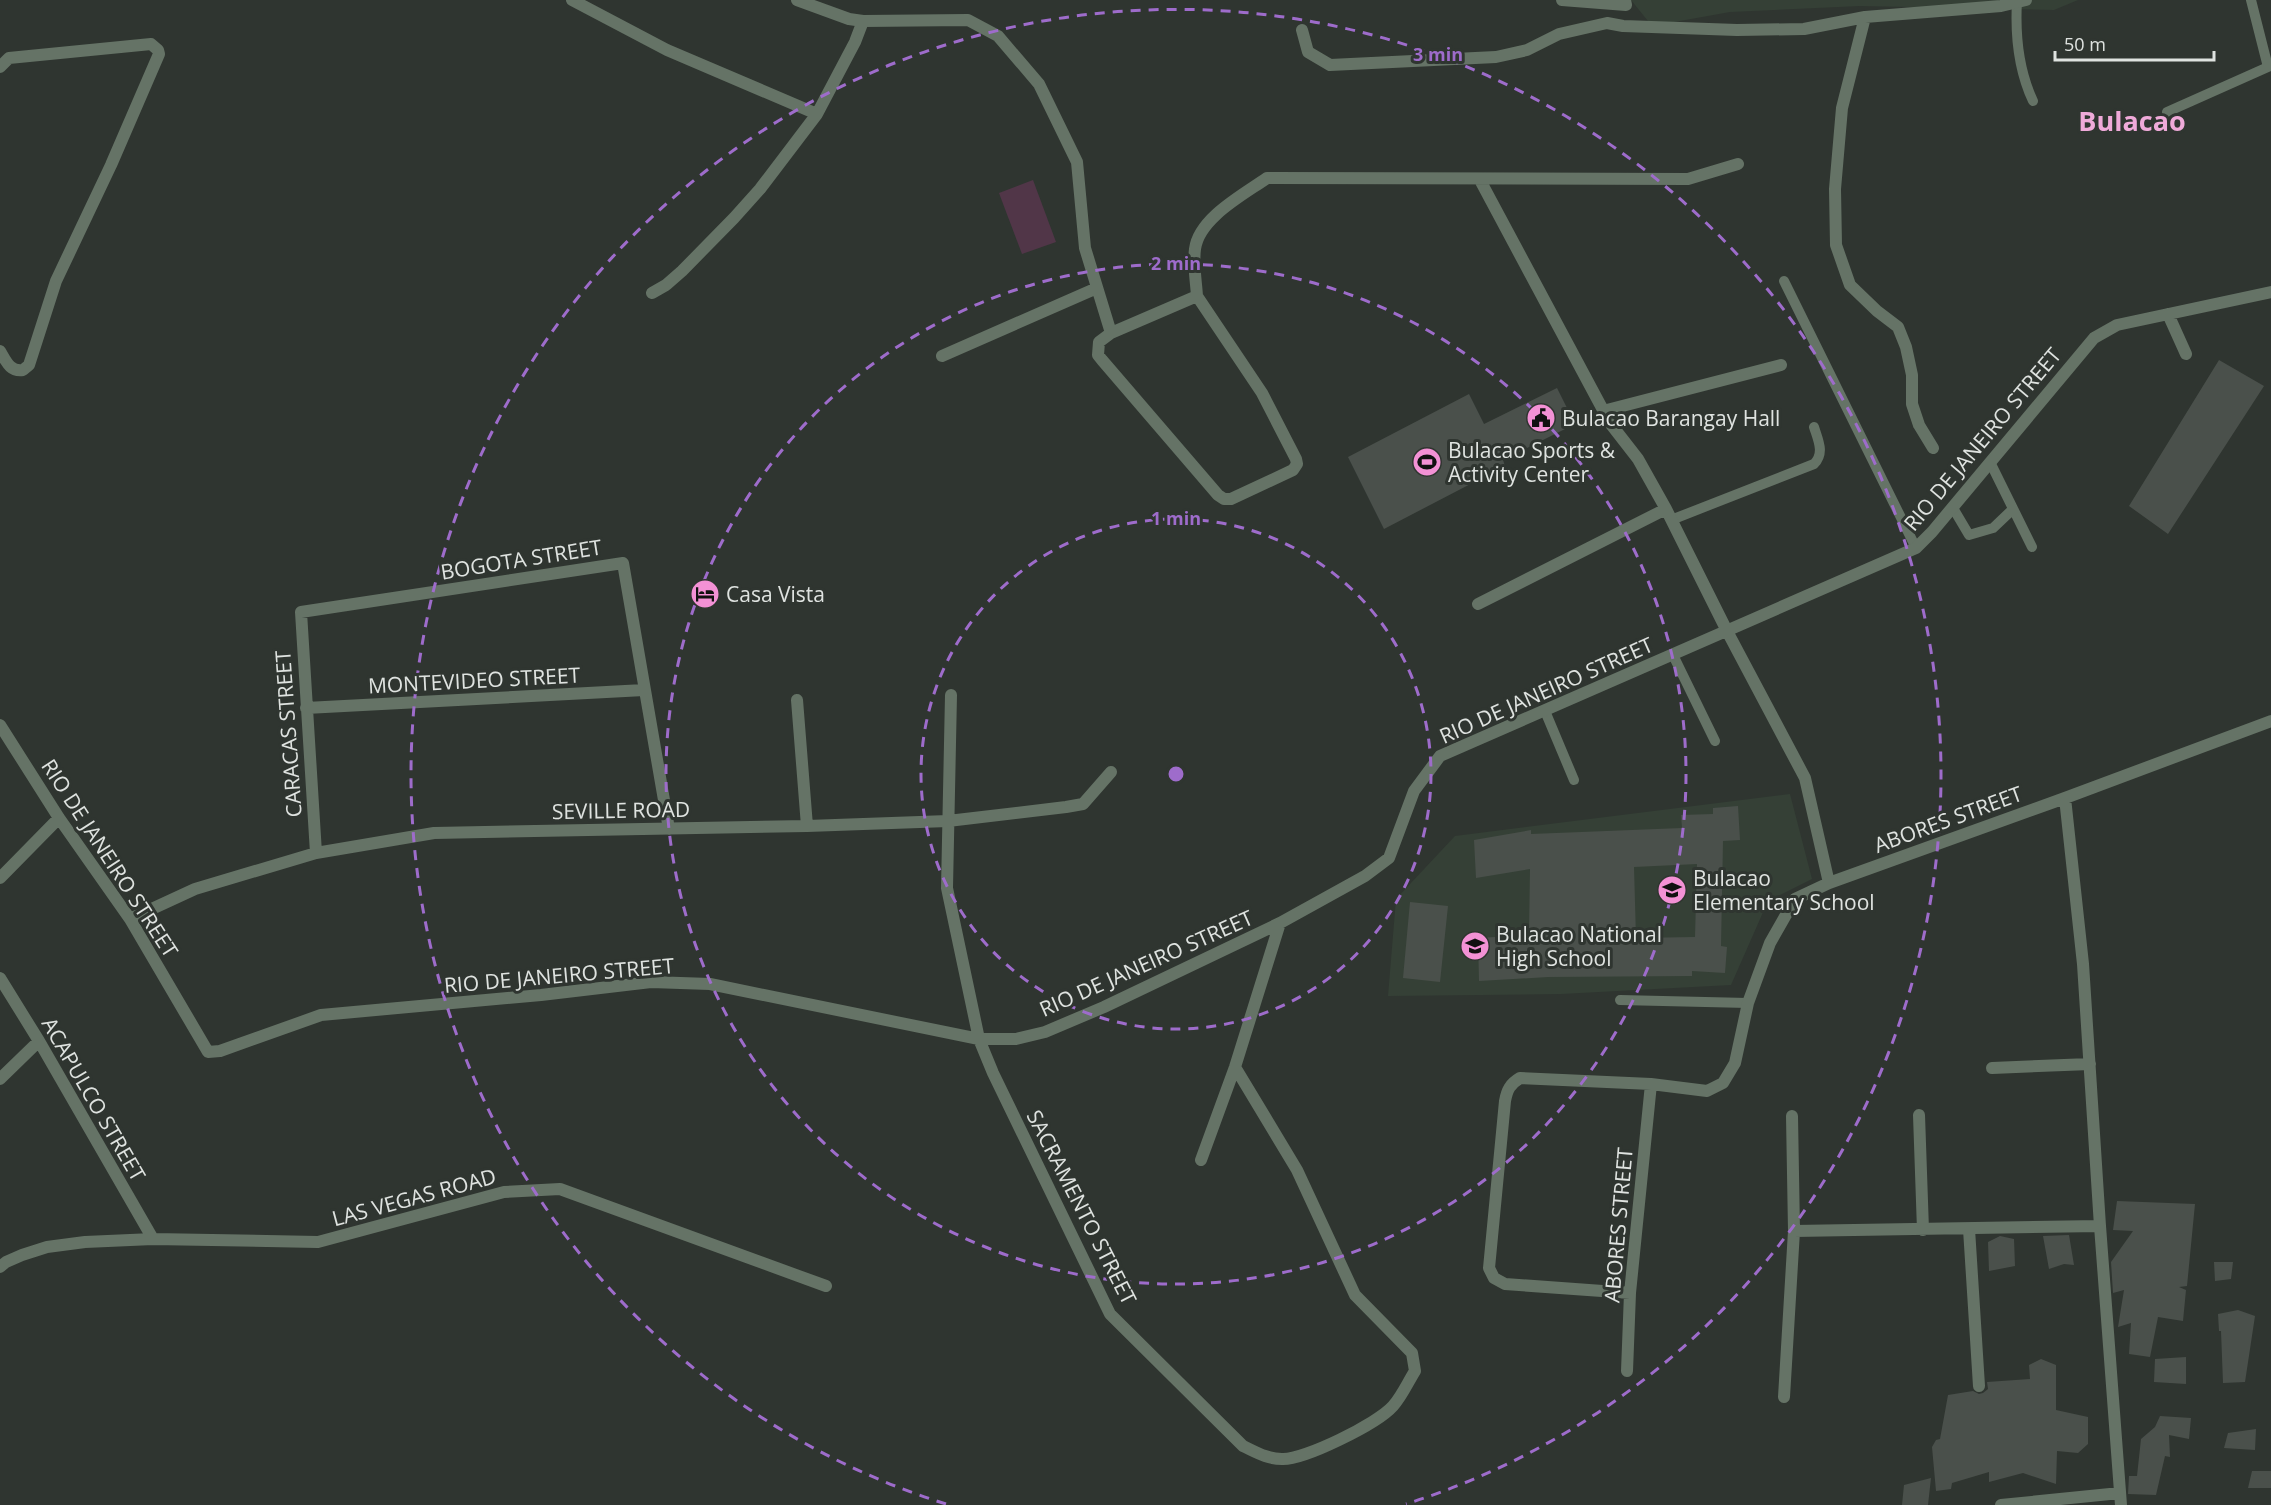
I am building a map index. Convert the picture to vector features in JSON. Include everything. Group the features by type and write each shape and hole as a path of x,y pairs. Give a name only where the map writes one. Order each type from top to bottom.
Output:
{"street":[{"path":"572,0 667,50 817,114"},
{"path":"797,0 849,19 863,21 968,20 998,36 1039,84 1077,162 1085,248 1111,333"},
{"path":"1562,0 1626,5 1625,0"},
{"path":"1302,30 1308,52 1330,65 1496,57 1527,50 1559,34 1606,23 1623,26 1737,30 1792,29 1864,17 2022,1"},
{"path":"1864,17 1842,108 1835,189 1836,245 1850,285 1898,327 1906,347 1912,375 1912,404 1919,424 1933,448"},
{"path":"652,293 666,285 682,271 760,189 817,114 850,52 863,21"},
{"path":"0,68 9,58 151,44 159,54 111,165 56,280 29,364 23,370 12,369 0,351"},
{"path":"1197,296 1111,333 1099,342 1098,355 1218,495 1224,499 1231,498 1293,470 1297,464 1262,393 1197,296 1195,248 1202,228 1267,178 1688,179 1738,164"},
{"path":"1480,180 1603,411 1638,459 1669,515 1805,778 1829,883"},
{"path":"942,356 1097,288"},
{"name":"RIO DE JANEIRO STREET","path":"0,725 59,818 130,919 208,1052 220,1051 321,1015 541,995 651,982 710,984 980,1039 1016,1039 1045,1032 1104,1007 1280,923 1365,876 1389,858 1414,791 1440,756 1916,548 2094,338 2117,325 2271,292"},
{"path":"2168,314 2186,354"},
{"path":"1603,411 1780,365"},
{"path":"1478,604 1669,515"},
{"name":"BOGOTA STREET","path":"301,612 623,563 669,829"},
{"name":"CARACAS STREET","path":"301,612 316,853"},
{"name":"MONTEVIDEO STREET","path":"306,708 644,690"},
{"name":"SACRAMENTO STREET","path":"951,695 947,888 980,1039 993,1073 1110,1314 1243,1446 1267,1458 1284,1460 1333,1443 1370,1424 1393,1406 1415,1371 1412,1353 1355,1295 1297,1170 1234,1067"},
{"path":"797,700 807,826"},
{"name":"ABORES STREET","path":"1630,1293 1505,1284 1494,1278 1489,1268 1505,1101 1512,1083 1520,1078 1651,1084 1707,1091 1723,1083 1735,1063 1748,1003 1770,943 1795,899 1829,883 2271,721"},
{"name":"SEVILLE ROAD","path":"130,919 195,889 316,853 434,833 948,821 1083,804 1111,772"},
{"path":"2001,1505 2121,1499 2083,964 2066,798"},
{"path":"0,878 59,818"},
{"path":"1201,1160 1234,1067 1280,923"},
{"name":"ACAPULCO STREET","path":"0,978 153,1239"},
{"path":"0,1079 39,1041"},
{"path":"1992,1068 2090,1064"},
{"name":"ABORES STREET","path":"1627,1371 1630,1293 1651,1084"},
{"path":"1920,1115 1923,1230"},
{"path":"1784,1396 1794,1231 1792,1116"},
{"name":"LAS VEGAS ROAD","path":"0,1268 6,1262 22,1255 46,1248 85,1242 153,1239 318,1242 504,1192 560,1189 826,1286"},
{"path":"1794,1231 2100,1226"},
{"path":"1969,1229 1979,1386"}],"lane":[{"path":"2167,112 2268,67 2251,0"},
{"path":"2022,1 2016,28 2019,61 2033,101"},
{"path":"1785,281 1916,548"},
{"path":"1669,515 1814,464 1820,459 1821,452 1814,427"},
{"path":"1990,462 2032,547"},
{"path":"1953,507 1969,535 1993,528 2013,509"},
{"path":"1673,655 1715,741"},
{"path":"1545,711 1574,780"},
{"path":"1620,1000 1748,1003"}],"shaded area":[{"path":"1631,0 2078,0 2054,10 1860,6 1730,12 1652,26"},
{"path":"1033,180 1056,242 1022,254 999,193"},
{"name":"Bulacao Elementary School","path":"1790,794 1812,879 1768,901 1731,985 1561,994 1388,996 1396,899 1455,836"}],"building":[{"path":"2219,360 2264,386 2168,534 2129,506"},
{"name":"Bulacao Sports & Activity Center","path":"1557,388 1575,424 1503,460 1505,466 1384,529 1348,457 1469,394 1484,424"},
{"path":"1738,806 1740,840 1723,841 1721,946 1727,947 1725,973 1692,971 1692,976 1548,977 1479,981 1478,938 1529,935 1530,869 1476,878 1474,840 1531,830 1531,834 1682,828 1681,815 1713,814 1713,808","holes":["1697,864 1695,937 1636,938 1634,867"]},
{"path":"1410,902 1448,906 1440,982 1403,978"},
{"path":"2117,1201 2195,1204 2187,1286 2179,1287 2186,1290 2183,1321 2158,1317 2150,1357 2129,1354 2131,1323 2118,1327 2124,1290 2113,1293 2111,1262 2133,1231 2113,1230"},
{"path":"2069,1235 2074,1265 2064,1264 2049,1269 2043,1236"},
{"path":"2000,1236 2014,1239 2015,1266 1989,1271 1988,1242"},
{"path":"2214,1262 2233,1262 2231,1279 2215,1281"},
{"path":"2238,1310 2255,1316 2245,1382 2223,1383 2218,1314"},
{"path":"2186,1357 2186,1384 2154,1382 2155,1359"},
{"path":"2041,1359 2056,1365 2056,1410 2088,1417 2088,1444 2078,1453 2057,1451 2056,1484 2023,1473 1989,1482 1989,1472 1952,1483 1951,1489 1936,1491 1932,1447 1936,1440 1940,1439 1948,1395 1973,1391 1983,1393 1988,1389 1987,1382 2030,1379 2029,1365"},
{"path":"2160,1416 2191,1418 2189,1439 2169,1435 2170,1457 2165,1456 2156,1495 2128,1494 2129,1476 2137,1476 2141,1439 2155,1427"},
{"path":"2256,1429 2255,1450 2224,1448 2228,1433"},
{"path":"2252,1471 2271,1471 2271,1488 2248,1488"},
{"path":"1931,1478 1928,1505 1902,1505 1904,1485"}],"place":[{"name":"Bulacao Barangay Hall","path":"1541,418"},
{"name":"Bulacao Sports & Activity Center","path":"1427,462"},
{"name":"Casa Vista","path":"705,594"},
{"name":"Bulacao Elementary School","path":"1672,890"},
{"name":"Bulacao National High School","path":"1475,946"}],"district":[{"name":"Bulacao","path":"2132,120"}]}
